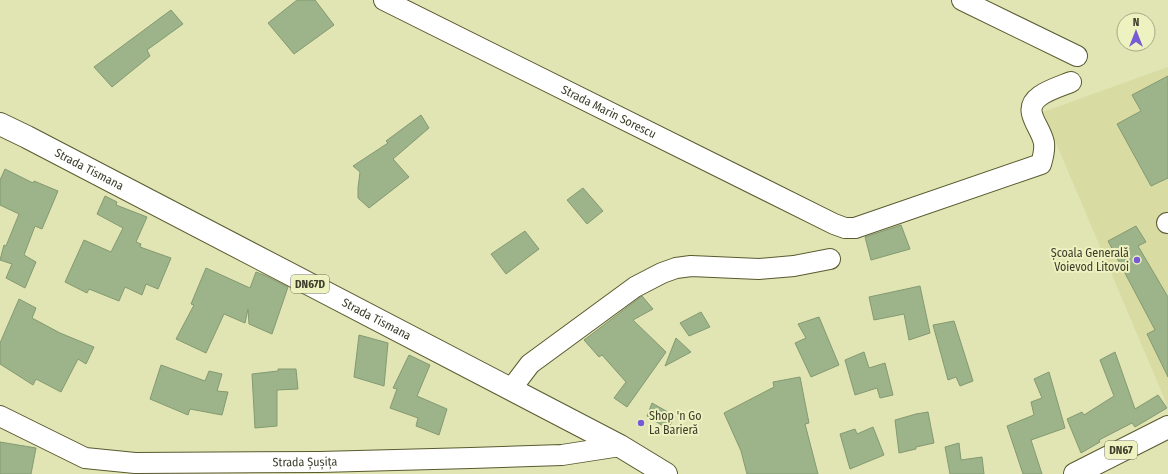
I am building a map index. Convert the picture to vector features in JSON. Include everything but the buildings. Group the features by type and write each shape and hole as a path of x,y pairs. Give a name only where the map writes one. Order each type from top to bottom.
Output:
{"main road":[{"name":"Strada Tismana","path":"0,124 620,446 666,474"},
{"name":"DN67","path":"1075,474 1168,427"}],"street":[{"name":"Strada Marin Sorescu","path":"384,0 834,224 845,228 855,228 1041,164 1045,153 1044,142 1030,110 1033,101 1041,95 1071,82"},
{"path":"962,0 1077,56"},
{"path":"511,389 530,364 635,287 662,273 676,268 691,266 759,269 794,266 830,258"},
{"name":"Strada Șușița","path":"0,416 85,458 135,463 320,462 562,455 620,446"}],"shaded area":[{"name":"Școala Generală Voievod Litovoi","path":"1168,67 1168,407 1043,112"}],"place":[{"name":"Școala Generală Voievod Litovoi","path":"1137,260"},
{"name":"Shop 'n Go La Barieră","path":"641,423"}]}
